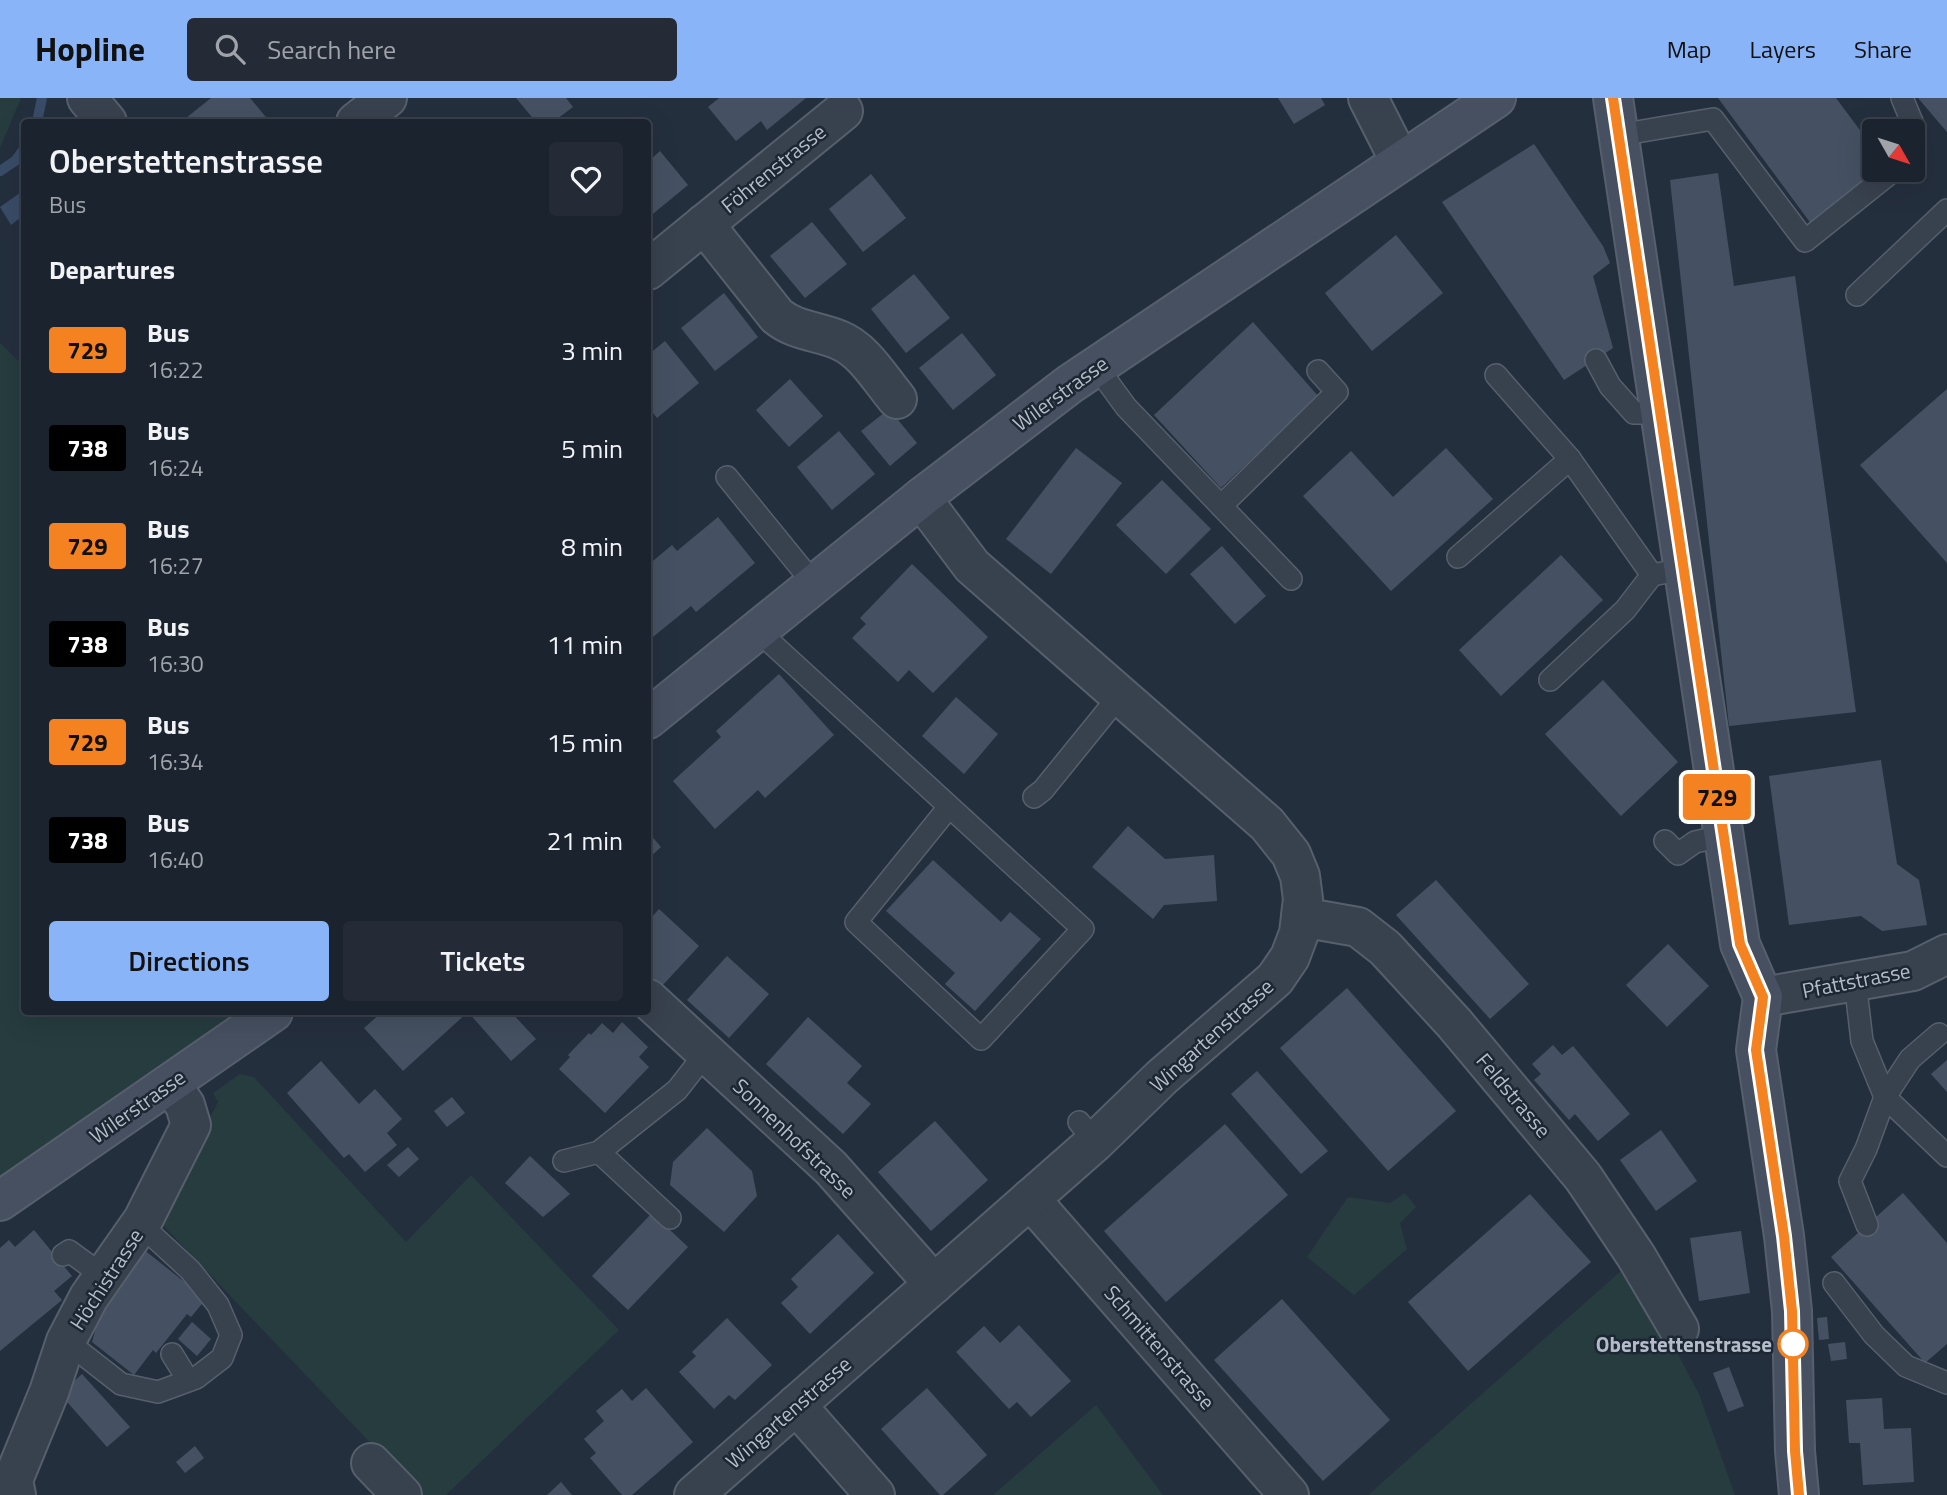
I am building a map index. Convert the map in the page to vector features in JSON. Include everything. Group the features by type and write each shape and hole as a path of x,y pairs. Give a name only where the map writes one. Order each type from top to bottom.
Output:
{"main road":[{"name":"Wilerstrasse","path":"651,717 921,498 1096,366 1496,98"},
{"path":"1616,116 1660,413 1668,572 1723,835 1740,944 1763,997 1756,1050 1784,1236 1792,1311 1795,1451 1799,1495"},
{"name":"Wilerstrasse","path":"0,1201 269,1015"}],"street":[{"path":"88,98 105,119"},
{"path":"360,119 387,98"},
{"path":"1368,98 1400,161"},
{"name":"Föhrenstrasse","path":"651,268 842,111"},
{"name":"Föhrenstrasse","path":"704,224 777,316 790,325 850,345 897,399"},
{"name":"Wingartenstrasse","path":"694,1495 1030,1199 1087,1132 1155,1069 1275,979 1290,957 1299,933 1303,899 1300,876 1291,855 1267,824 972,566 921,498"},
{"name":"Feldstrasse","path":"1301,917 1358,927 1385,948 1454,1023 1583,1177 1636,1256 1679,1329"},
{"name":"Pfattstrasse","path":"1763,997 1913,971 1947,954"},
{"name":"Sonnenhofstrasse","path":"651,1002 831,1168 933,1284"},
{"name":"Höchistrasse","path":"14,1488 66,1342 89,1297 140,1224 191,1125 185,1105 170,1084"},
{"name":"Schmittenstrasse","path":"1030,1199 1289,1495"},
{"path":"796,1405 876,1495"},
{"path":"371,1463 400,1494"}],"lane":[{"path":"1902,98 1911,119"},
{"path":"1616,116 1713,119 1805,241 1879,182"},
{"path":"1857,295 1947,210"},
{"path":"1596,360 1610,386 1634,413 1660,413"},
{"path":"1096,366 1126,407 1291,579"},
{"path":"1221,506 1337,392 1318,371"},
{"path":"1496,374 1668,572 1550,680"},
{"path":"1458,557 1570,459"},
{"path":"727,477 814,583"},
{"path":"757,630 1083,929 981,1039 856,922 949,807"},
{"path":"1034,797 1043,790 1120,695"},
{"path":"1665,841 1678,854 1695,842 1723,835"},
{"path":"1855,981 1862,1041 1885,1097 1947,1155"},
{"path":"1867,1225 1850,1181 1866,1149 1885,1097 1910,1059 1939,1034"},
{"path":"564,1161 599,1152 677,1090 706,1054"},
{"path":"599,1152 670,1219"},
{"path":"66,1342 121,1384 158,1392 196,1378 222,1359 231,1335 218,1305 190,1270 140,1224"},
{"path":"64,1255 69,1251 103,1276"},
{"path":"1834,1283 1874,1335 1906,1366 1947,1382"},
{"path":"172,1354 188,1380"}],"green space":[{"path":"0,98 21,98 0,148"},
{"path":"0,343 21,363 21,1015 233,1015 0,1176"},
{"path":"240,1074 254,1077 406,1242 471,1175 619,1330 446,1495 420,1495 157,1219 218,1102 213,1093"},
{"path":"1405,1193 1416,1207 1400,1223 1407,1249 1354,1295 1307,1257 1348,1197 1390,1203"},
{"path":"1630,1263 1699,1394 1735,1495 1368,1495"},
{"path":"1096,1405 1163,1495 993,1495"}],"water":[{"path":"21,192 21,217 11,225 0,207"}],"building":[{"path":"211,98 250,98 268,119 185,119"},
{"path":"516,98 566,98 573,107 557,119 534,119"},
{"path":"719,98 806,98 767,130 761,121 736,141 708,107"},
{"path":"1278,98 1321,98 1325,105 1294,124"},
{"path":"1718,98 1836,98 1862,133 1862,182 1871,182 1812,225"},
{"path":"1918,98 1947,98 1947,132"},
{"path":"1534,144 1603,246 1610,263 1593,276 1613,348 1564,380 1442,202"},
{"path":"660,151 688,185 651,216 651,159"},
{"path":"1718,173 1734,286 1795,276 1856,712 1729,726 1670,180"},
{"path":"871,174 906,218 863,252 829,209"},
{"path":"812,222 847,264 805,298 770,256"},
{"path":"1396,235 1443,293 1372,351 1325,293"},
{"path":"914,274 950,318 906,353 871,309"},
{"path":"724,293 758,337 715,371 681,328"},
{"path":"1253,322 1318,396 1221,488 1154,415"},
{"path":"962,333 996,375 953,410 919,368"},
{"path":"665,341 699,383 657,418 651,411 651,353"},
{"path":"790,379 823,416 789,447 756,410"},
{"path":"1947,389 1947,563 1860,465"},
{"path":"889,409 917,443 890,466 861,431"},
{"path":"839,431 875,474 832,510 797,467"},
{"path":"1076,448 1122,483 1051,574 1006,539"},
{"path":"1446,448 1493,499 1391,591 1303,496 1351,451 1393,497"},
{"path":"1162,480 1211,529 1166,574 1116,525"},
{"path":"718,517 755,563 696,612 691,606 651,639 651,562 672,545 677,551"},
{"path":"1222,546 1266,596 1235,624 1190,574"},
{"path":"1561,555 1603,600 1501,696 1459,650"},
{"path":"912,564 988,637 933,693 909,670 898,682 852,638 866,624 860,618"},
{"path":"779,674 834,735 765,798 758,790 715,829 673,781 721,737 716,731"},
{"path":"1603,680 1678,762 1621,816 1545,734"},
{"path":"956,697 998,734 964,774 922,736"},
{"path":"1881,760 1897,864 1919,880 1927,925 1882,931 1861,916 1789,925 1769,776"},
{"path":"1128,826 1165,859 1214,855 1217,901 1164,905 1153,919 1092,867"},
{"path":"651,835 661,847 651,856"},
{"path":"933,860 1001,922 1010,912 1041,939 975,1011 945,984 955,973 886,911"},
{"path":"1436,880 1529,984 1490,1019 1396,915"},
{"path":"659,909 699,946 661,987 651,977 651,918"},
{"path":"1668,944 1709,986 1667,1027 1626,985"},
{"path":"727,956 769,994 729,1038 687,1000"},
{"path":"1347,988 1456,1111 1388,1171 1280,1048"},
{"path":"379,1015 465,1015 403,1071 364,1028"},
{"path":"471,1015 514,1015 536,1039 511,1061"},
{"path":"808,1017 862,1066 847,1083 871,1104 843,1134 766,1064"},
{"path":"622,1022 648,1047 639,1057 649,1067 605,1113 559,1069 570,1057 568,1055 602,1023 613,1033"},
{"path":"1553,1045 1562,1055 1573,1046 1630,1114 1598,1141 1575,1114 1569,1120 1534,1080 1541,1074 1532,1064"},
{"path":"1947,1060 1947,1092 1931,1074"},
{"path":"321,1061 359,1104 375,1089 402,1119 387,1133 397,1145 365,1172 349,1154 344,1158 287,1093"},
{"path":"1257,1071 1328,1151 1301,1174 1231,1094"},
{"path":"452,1097 465,1113 447,1127 434,1111"},
{"path":"935,1121 988,1180 931,1231 878,1172"},
{"path":"1225,1124 1288,1195 1166,1302 1104,1231"},
{"path":"707,1128 752,1171 757,1196 724,1232 670,1185 673,1162"},
{"path":"1661,1130 1697,1181 1656,1211 1620,1160"},
{"path":"408,1147 419,1159 399,1177 387,1165"},
{"path":"530,1156 570,1194 543,1217 505,1183"},
{"path":"1903,1193 1947,1243 1947,1344 1925,1363 1831,1257"},
{"path":"1530,1194 1591,1262 1468,1371 1408,1302"},
{"path":"652,1213 688,1247 628,1310 592,1276"},
{"path":"34,1230 72,1276 54,1291 62,1300 0,1351 0,1248 9,1240 15,1247"},
{"path":"1741,1231 1750,1293 1699,1301 1690,1238"},
{"path":"838,1234 874,1273 810,1334 781,1303 798,1287 791,1279"},
{"path":"143,1249 206,1299 191,1317 187,1314 156,1353 153,1350 134,1375 92,1342 101,1309"},
{"path":"1282,1299 1390,1420 1323,1481 1214,1360"},
{"path":"1827,1317 1829,1339 1819,1340 1817,1318"},
{"path":"727,1318 772,1365 735,1400 729,1395 714,1409 679,1372 696,1356 692,1352"},
{"path":"192,1322 211,1339 197,1356 178,1339"},
{"path":"1019,1325 1071,1381 1031,1417 1017,1402 1009,1409 956,1352 984,1326 1000,1343"},
{"path":"1845,1342 1847,1359 1831,1361 1828,1344"},
{"path":"1729,1367 1744,1406 1728,1412 1713,1373"},
{"path":"82,1374 130,1427 107,1447 60,1394"},
{"path":"646,1388 693,1442 632,1495 622,1495 590,1458 596,1453 584,1439 604,1421 596,1411 622,1389 632,1401"},
{"path":"927,1388 987,1455 943,1495 940,1495 881,1429"},
{"path":"1882,1398 1884,1429 1911,1428 1914,1482 1863,1485 1860,1443 1849,1443 1846,1400"},
{"path":"195,1446 204,1458 185,1473 176,1462"},
{"path":"561,1482 572,1495 547,1495"}],"waterway":[{"path":"38,119 42,98"},
{"path":"0,171 15,161 21,153"}],"bus line":[{"name":"729","path":"1613,98 1740,944 1763,997 1756,1050 1784,1236 1792,1311 1795,1451 1799,1495"}],"place":[{"name":"Oberstettenstrasse","path":"1793,1344"}]}
